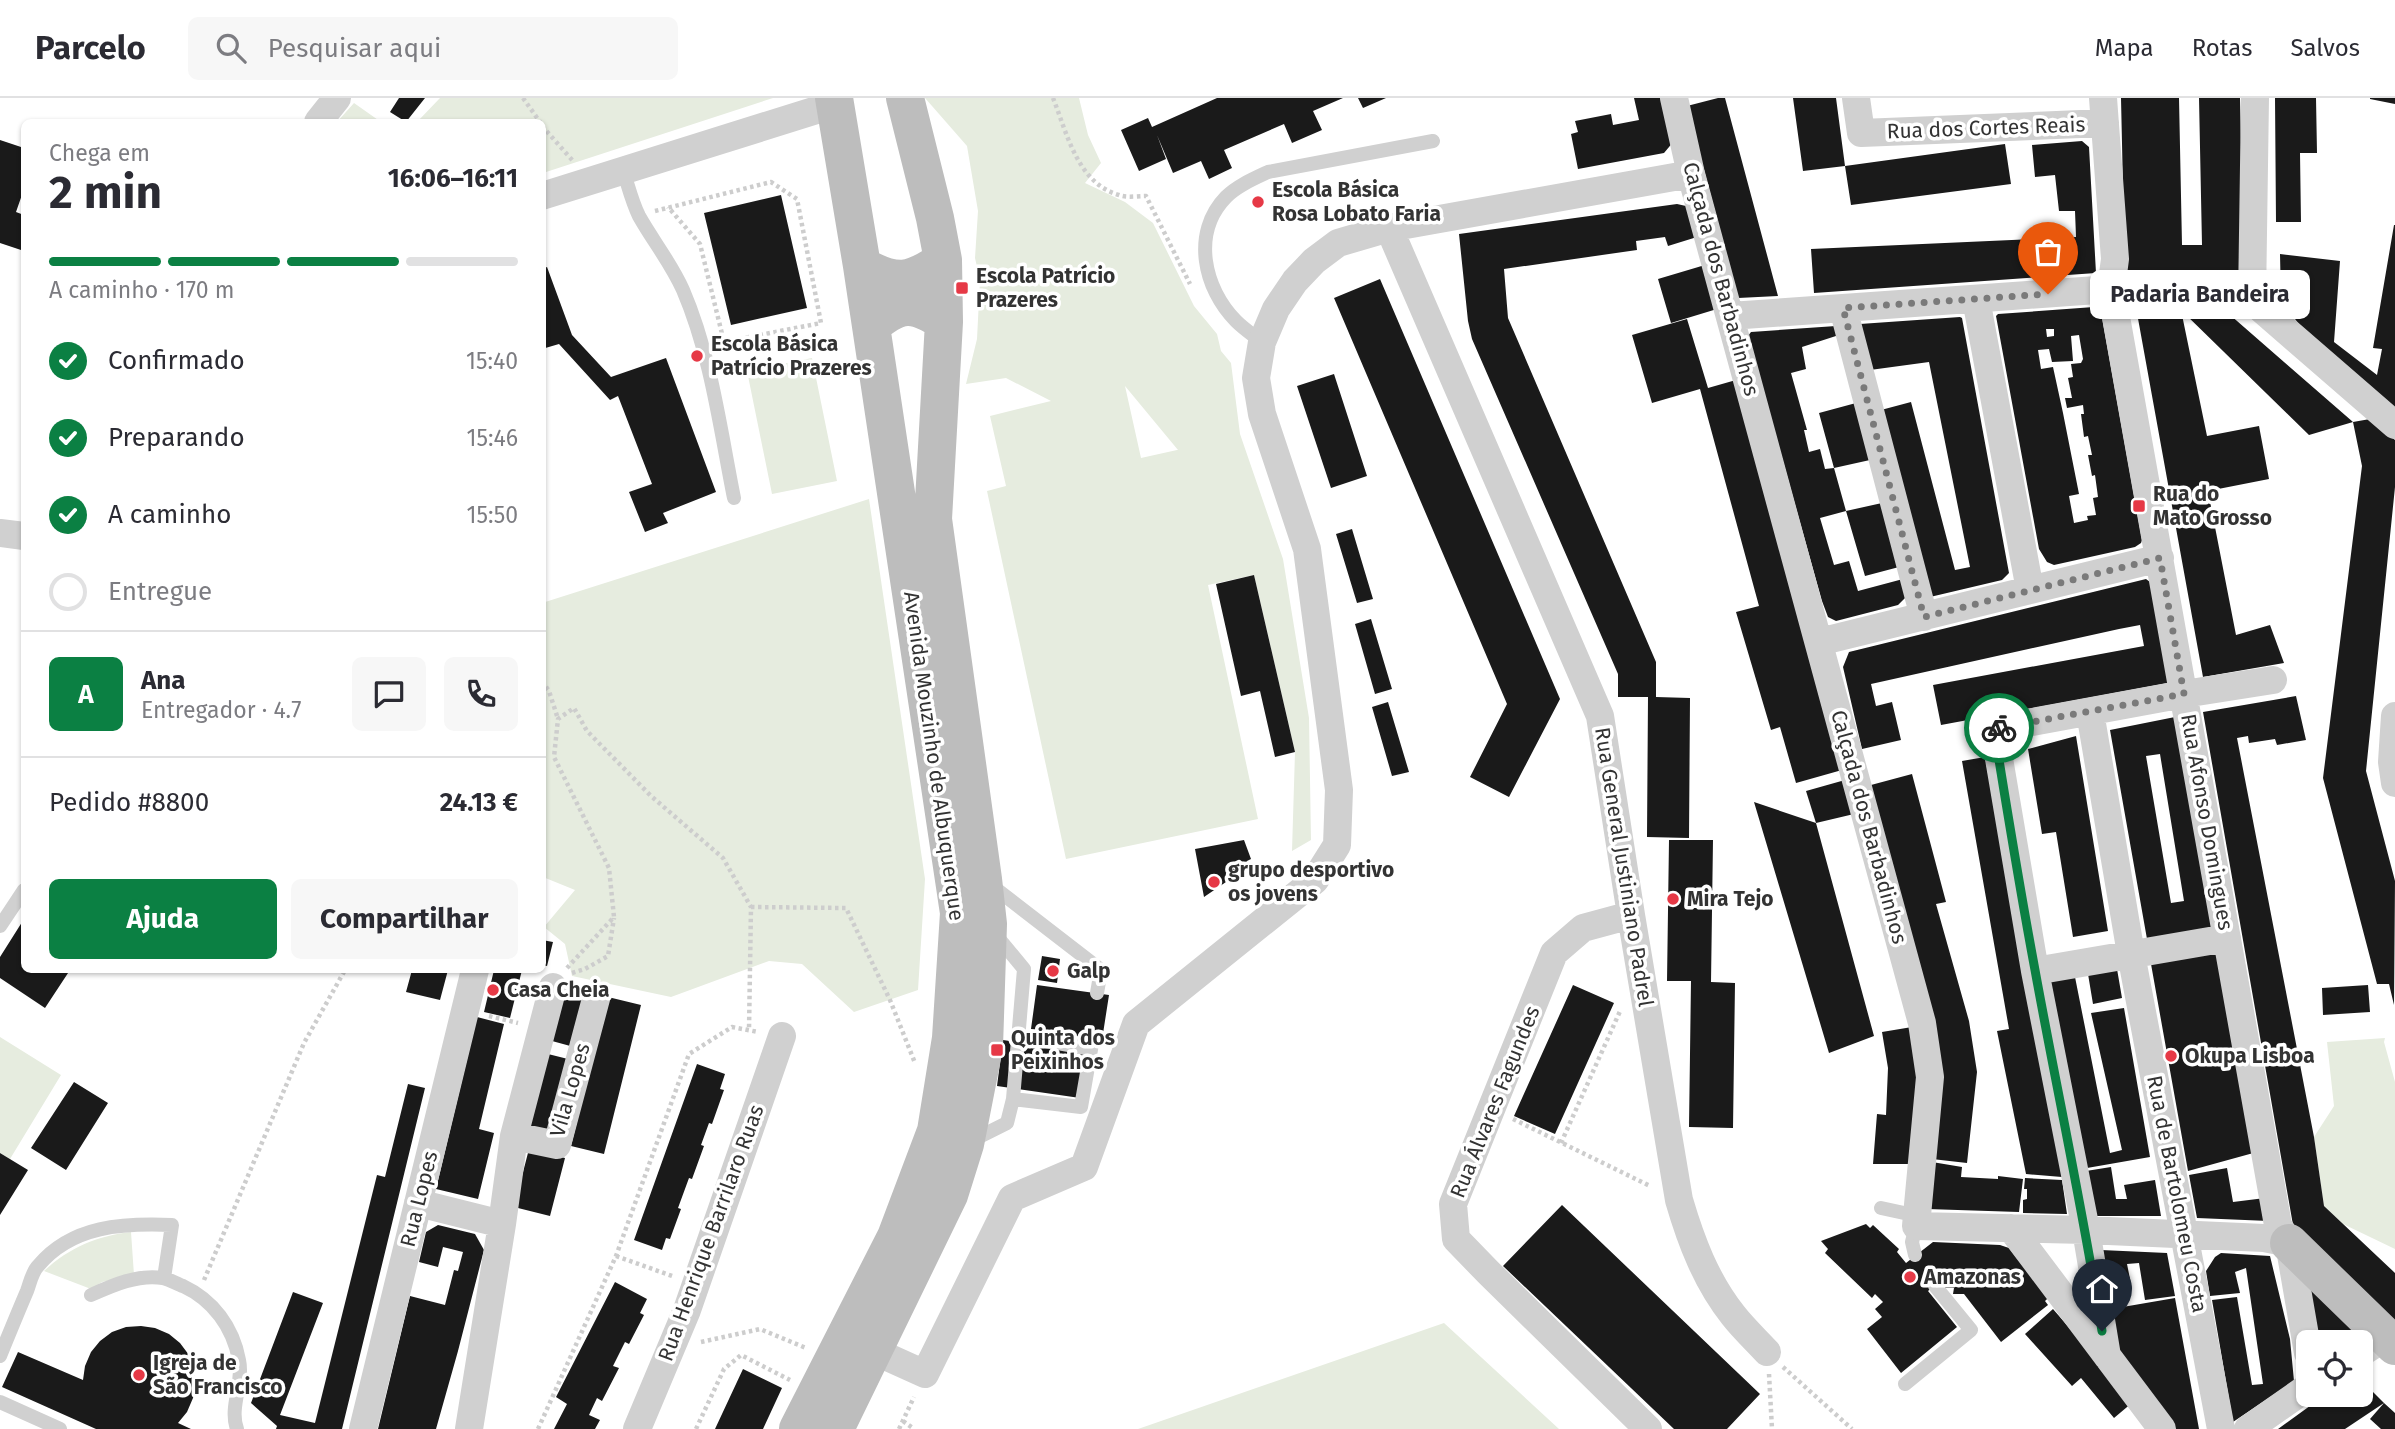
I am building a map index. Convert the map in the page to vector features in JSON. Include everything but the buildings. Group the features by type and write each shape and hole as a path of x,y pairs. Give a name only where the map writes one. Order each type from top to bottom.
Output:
{"main road":[{"name":"Avenida Mouzinho de Albuquerque","path":"835,1429 949,1195 965,1144 984,1047 988,924 984,879 933,519 944,322 943,260 905,98"},
{"name":"Avenida Mouzinho de Albuquerque","path":"798,1429 896,1237 936,1131 951,1038 959,913 835,101"},
{"path":"862,266 885,279 906,279 927,271 943,260"},
{"path":"871,326 889,311 908,305 927,311 944,322"},
{"path":"2288,1243 2381,1345"}],"street":[{"path":"320,119 337,98"},
{"name":"Calçada dos Barbadinhos","path":"1674,98 1691,174 1923,1023 1930,1077 1917,1221"},
{"name":"Rua dos Cortes Reais","path":"1856,98 1861,133 2104,111"},
{"path":"2252,301 2255,98"},
{"path":"546,195 835,101"},
{"name":"Rua Afonso Domingues","path":"2104,111 2115,259 2111,289 2278,1226 2288,1243 2304,1330"},
{"path":"874,1351 925,1374 1012,1198 1084,1167 1136,1024 1315,880 1337,845 1339,790 1307,550 1262,414 1256,378 1262,342 1276,309 1295,281 1314,261 1338,243 1389,228 1691,174"},
{"name":"Rua General Justiniano Padrel","path":"1389,228 1600,716 1679,1200 1690,1237 1707,1276 1732,1315 1767,1352"},
{"path":"1730,316 2111,289 2252,301 2395,425"},
{"path":"1976,299 2030,590"},
{"path":"1843,308 1924,617"},
{"path":"0,533 21,536"},
{"path":"1819,642 2160,558"},
{"path":"2106,1356 2086,1230 2035,971 1994,729 2184,694 2273,681"},
{"name":"Rua de Bartolomeu Costa","path":"2090,712 2131,954 2221,1429"},
{"path":"2395,716 2395,783"},
{"name":"Rua Álvares Fagundes","path":"1631,915 1584,928 1554,953 1453,1204 1456,1239 1648,1429"},
{"path":"2035,971 2227,938"},
{"name":"Rua Lopes","path":"363,1429 474,973"},
{"name":"Vila Lopes","path":"470,1429 514,1136 553,986"},
{"name":"Vila Lopes","path":"514,1136 557,1145 597,995"},
{"name":"Rua Henrique Barrilaro Ruas","path":"637,1429 687,1310 782,1036"},
{"path":"418,1203 502,1224"},
{"path":"1917,1221 2011,1228 2264,1238 2288,1243"},
{"path":"2011,1228 2162,1429"},
{"path":"2248,1429 2296,1395"}],"lane":[{"path":"1262,342 1235,320 1214,291 1206,269 1204,247 1207,229 1226,197 1244,183 1268,172 1433,141"},
{"path":"623,170 638,215 667,257 698,329 734,498"},
{"path":"984,879 1101,970 1097,993"},
{"path":"0,926 21,894"},
{"path":"965,1144 1006,1123 1013,1099 1024,969 988,924"},
{"path":"1013,1099 1081,1107 1092,1043 1019,1036"},
{"path":"1881,1208 1917,1221 1912,1242 1915,1255"},
{"path":"0,1356 36,1267 60,1247 80,1236 107,1227 134,1223 172,1226 164,1278"},
{"path":"91,1295 133,1279 164,1278 198,1293 217,1311 230,1333 240,1362 239,1389 233,1419 237,1429"},
{"path":"1905,1384 1970,1330 1935,1286"},
{"path":"0,1314 13,1323"},
{"path":"0,1402 60,1429"}],"path":[{"path":"523,98 538,119"},
{"path":"1053,98 1080,166 1099,187 1121,196 1146,196 1192,288"},
{"path":"546,130 576,164"},
{"path":"638,215 771,182 797,199 821,323 724,342 701,244 668,208"},
{"path":"546,687 558,719 554,757 609,868 614,918 608,956 585,970 561,976 577,955 614,918"},
{"path":"558,719 574,708 587,731 651,796 723,858 751,907 749,1030"},
{"path":"751,907 846,908 890,1000 918,1071 945,1074"},
{"path":"1561,1143 1640,969"},
{"path":"198,1293 304,1043 343,973"},
{"path":"489,1016 542,1030"},
{"path":"538,1429 616,1256 689,1054 732,1027 782,1036"},
{"path":"1490,1108 1679,1200"},
{"path":"616,1256 694,1284"},
{"path":"670,1349 760,1329 834,1359"},
{"path":"1767,1352 1772,1429"},
{"path":"1767,1352 1852,1429"},
{"path":"696,1429 723,1369 741,1355 816,1393"},
{"path":"899,1429 925,1374"},
{"path":"903,1421 914,1429"}],"shaded area":[{"path":"440,98 773,98 546,172 546,119 420,119"},
{"path":"925,98 1079,98 1088,135 1101,163 1085,183 1125,202 1153,223 1194,306 1217,334 1221,351 1231,363 1240,434 1283,559 1309,718 1311,840 1292,851 1295,752 1254,575 1208,585 1258,819 1066,859 987,491 1006,486 990,416 1051,401 1006,378 966,384 977,339 980,280 975,258 978,211 967,146","holes":["1125,386 1178,450 1141,458"]},
{"path":"354,103 377,119 340,119"},
{"path":"812,358 837,481 772,494 747,371"},
{"path":"869,499 925,879 918,990 854,1012 802,964 769,961 671,997 572,976 565,944 546,929 546,925 575,890 546,878 546,602"},
{"path":"0,1037 61,1075 10,1159 0,1153"},
{"path":"2385,1038 2395,1082 2395,1249 2343,1224 2324,1206 2314,1137 2334,1106 2327,1042"},
{"path":"131,1232 134,1275 102,1282 91,1289 44,1271 64,1255 85,1244 107,1236"},
{"path":"1444,1323 1559,1429 1138,1429"}],"way so far":[{"path":"1999,728 2184,694 2160,558 1924,617 1843,308 2048,294"}],"place":[{"name":"Escola Básica Rosa Lobato Faria","path":"1258,202"},
{"name":"Escola Patrício Prazeres","path":"962,288"},
{"name":"Padaria Bandeira","path":"2048,294"},
{"name":"Escola Básica Patrício Prazeres","path":"697,356"},
{"name":"Rua do Mato Grosso","path":"2139,506"},
{"name":"grupo desportivo os jovens","path":"1214,882"},
{"name":"Mira Tejo","path":"1673,899"},
{"name":"Galp","path":"1053,971"},
{"name":"Casa Cheia","path":"493,990"},
{"name":"Quinta dos Peixinhos","path":"997,1050"},
{"name":"Okupa Lisboa","path":"2171,1056"},
{"name":"Amazonas","path":"1910,1277"},
{"name":"Igreja de São Francisco","path":"139,1375"}],"route":[{"path":"1999,728 1994,729 2035,971 2086,1230 2102,1331"}]}
